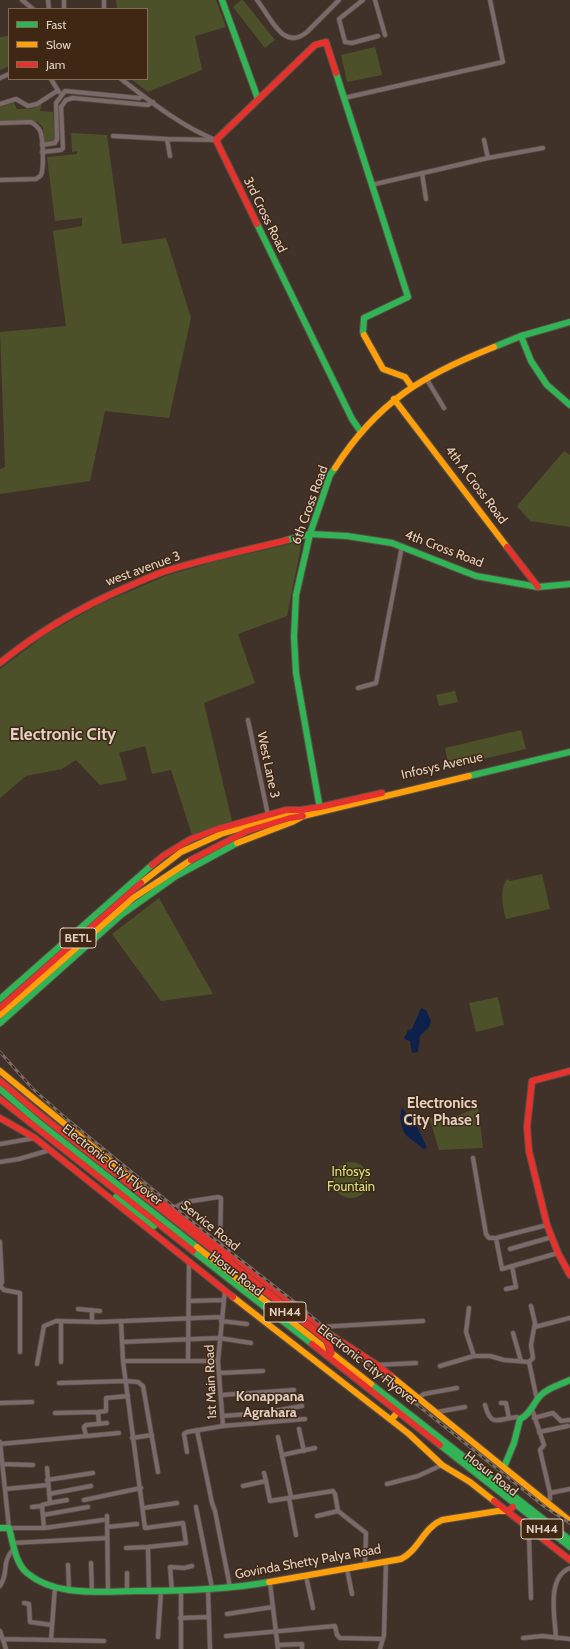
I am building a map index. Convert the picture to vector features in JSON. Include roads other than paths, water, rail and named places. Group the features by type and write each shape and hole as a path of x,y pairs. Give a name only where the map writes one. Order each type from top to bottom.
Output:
{"main road":[{"path":"222,0 258,99"},
{"path":"216,140 315,45 319,42 326,42 408,297 364,318 363,332 383,369 405,377 412,387"},
{"name":"3rd Cross Road","path":"216,140 352,419 361,432"},
{"name":"6th Cross Road","path":"320,809 296,673 294,637 296,595 310,534 330,475 346,450 377,414 394,399 438,370 521,336 570,322"},
{"path":"521,336 531,360 547,385 570,405"},
{"name":"4th A Cross Road","path":"394,399 538,587"},
{"name":"4th Cross Road","path":"310,534 347,536 402,546 448,566 476,576 538,587 570,584"},
{"name":"west avenue 3","path":"0,663 21,646 70,614 96,600 133,584 168,570 310,534"},
{"name":"Infosys Avenue","path":"302,813 570,751"},
{"path":"0,999 163,856 197,836 286,810 302,813"},
{"path":"0,1008 31,984 133,898 184,864 225,841 247,831 302,813"},
{"path":"0,1023 121,915 153,891 176,876 219,852 244,839 292,822 302,813"},
{"name":"BETL","path":"31,984 132,890 181,852 221,834 302,813"},
{"path":"0,1015 31,984"},
{"name":"Service Road","path":"0,1071 220,1250 319,1327 377,1365 411,1392"},
{"path":"570,1071 532,1081 527,1127 529,1151 547,1224 558,1253 570,1276"},
{"path":"0,1081 42,1116 327,1340 331,1353"},
{"name":"Electronic City Flyover","path":"0,1089 36,1120 570,1540"},
{"name":"Hosur Road","path":"0,1089 24,1105 412,1413 570,1534"},
{"name":"Electronic City Flyover","path":"0,1098 570,1547"},
{"name":"Hosur Road","path":"0,1105 137,1213 231,1284 393,1417 510,1509 570,1551"},
{"path":"0,1118 35,1138 189,1262 393,1417 432,1457 442,1465 510,1509"},
{"path":"504,1467 514,1442 520,1419 530,1414 537,1400 546,1391 570,1380"},
{"name":"Hosur Road","path":"411,1392 570,1521"},
{"name":"Hosur Road","path":"510,1509 533,1532 570,1560"},
{"name":"Govinda Shetty Palya Road","path":"9,1528 13,1545 20,1563 26,1572 41,1582 54,1587 69,1590 92,1592 149,1592 270,1583 403,1558 412,1553 426,1529 434,1522 510,1509"},
{"path":"0,1528 9,1528"}],"street":[{"path":"22,0 32,8"},
{"path":"257,0 279,32 285,37 293,38 302,37 339,0"},
{"path":"363,0 339,19 345,42 352,43 378,36"},
{"path":"375,0 385,34"},
{"path":"344,98 503,62 490,0"},
{"path":"52,80 57,91 66,100"},
{"path":"122,80 143,96 198,133 216,140"},
{"path":"42,145 55,142 57,139 56,103 66,90 139,98 143,96"},
{"path":"0,104 16,99 28,106 37,104 57,91"},
{"path":"124,102 125,96"},
{"path":"42,152 61,150 63,148 61,107 66,100 73,98 148,105 152,102"},
{"path":"0,123 31,122 35,124 41,134 42,145 42,173 40,176 30,180 0,180"},
{"path":"114,136 216,140"},
{"path":"167,139 170,156"},
{"path":"484,140 488,158"},
{"path":"371,185 488,158 543,148"},
{"path":"422,173 426,199"},
{"path":"426,378 444,408"},
{"path":"358,688 376,683 402,546"},
{"name":"West Lane 3","path":"248,720 268,815"},
{"path":"0,1144 35,1138"},
{"path":"0,1162 19,1159 50,1150"},
{"path":"473,1158 486,1234 489,1238 496,1238 547,1224"},
{"path":"171,1209 186,1202 218,1197 221,1198 220,1250"},
{"path":"510,1249 552,1237"},
{"path":"496,1238 502,1269 558,1253"},
{"path":"0,1242 2,1282 0,1286 4,1290 20,1293 20,1352"},
{"path":"188,1361 189,1262"},
{"path":"506,1289 516,1287 512,1266"},
{"name":"1st Main Road","path":"223,1426 218,1361 219,1338 225,1289"},
{"path":"188,1301 224,1300"},
{"path":"529,1362 533,1358 531,1345 535,1323 531,1306"},
{"path":"469,1308 466,1332 474,1356"},
{"path":"78,1309 100,1311"},
{"path":"92,1310 92,1322"},
{"path":"534,1327 570,1318"},
{"path":"37,1364 44,1326 49,1322 222,1319 247,1324"},
{"path":"60,1362 61,1321"},
{"path":"121,1321 123,1361 132,1438 141,1488 145,1528 183,1522 186,1543 126,1548"},
{"path":"319,1327 423,1322"},
{"path":"513,1333 521,1361"},
{"path":"122,1342 219,1338 251,1343"},
{"path":"440,1366 474,1356 490,1356 504,1360 529,1362"},
{"path":"123,1361 218,1361"},
{"path":"529,1362 537,1400"},
{"path":"377,1365 416,1363"},
{"path":"219,1373 263,1371"},
{"path":"59,1382 126,1381 138,1382 143,1386 158,1472"},
{"path":"418,1398 424,1394 457,1388"},
{"path":"221,1395 294,1390"},
{"path":"55,1413 106,1411 106,1398 128,1396"},
{"path":"0,1403 32,1402"},
{"path":"501,1403 506,1403 509,1418"},
{"path":"485,1405 488,1416 491,1419 498,1420 517,1417 520,1419"},
{"path":"222,1416 302,1406"},
{"path":"437,1412 465,1406"},
{"path":"532,1408 544,1446 540,1450 550,1493 550,1499 547,1501"},
{"path":"98,1412 99,1424"},
{"path":"534,1418 553,1413 561,1421 570,1420"},
{"path":"187,1452 184,1434 187,1432 223,1426 305,1418"},
{"path":"86,1436 84,1427 86,1425 107,1423"},
{"path":"539,1432 568,1426"},
{"path":"299,1429 304,1451"},
{"path":"197,1430 230,1587"},
{"path":"0,1443 119,1433"},
{"path":"132,1438 152,1435"},
{"path":"278,1437 296,1535"},
{"name":"Govinda Shetty Palya Road","path":"0,1443 3,1464 2,1477 5,1489 9,1528"},
{"path":"282,1455 315,1448"},
{"path":"3,1464 33,1465"},
{"path":"387,1484 418,1476 442,1465"},
{"path":"47,1468 50,1503"},
{"path":"5,1489 48,1483 93,1473"},
{"path":"264,1473 270,1501 331,1490 334,1492 338,1511 366,1533 365,1565"},
{"path":"243,1486 266,1481"},
{"path":"49,1494 91,1486"},
{"path":"84,1500 141,1488"},
{"path":"550,1493 570,1489"},
{"path":"32,1507 67,1500"},
{"path":"143,1508 178,1503"},
{"path":"42,1506 44,1528"},
{"path":"43,1515 88,1507"},
{"path":"196,1507 210,1588 210,1649"},
{"path":"317,1516 338,1511"},
{"path":"9,1528 44,1528 105,1518 107,1527 108,1592"},
{"path":"107,1527 137,1524"},
{"path":"531,1598 529,1537 533,1532"},
{"path":"0,1586 3,1582 2,1561 5,1554 13,1545 107,1538"},
{"path":"148,1547 149,1592"},
{"path":"380,1649 383,1639 386,1561"},
{"path":"91,1563 92,1592"},
{"path":"68,1565 69,1590"},
{"path":"172,1591 170,1567 184,1568 192,1566"},
{"path":"347,1568 352,1594"},
{"path":"556,1638 554,1591 558,1577 570,1568"},
{"path":"127,1573 127,1592"},
{"path":"306,1576 313,1608"},
{"path":"270,1583 278,1647 302,1644 302,1649"},
{"path":"51,1640 54,1587"},
{"path":"181,1590 181,1649"},
{"path":"158,1636 161,1591"},
{"path":"24,1603 29,1604 30,1622 52,1625"},
{"path":"227,1614 273,1607"},
{"path":"180,1618 209,1617"},
{"path":"226,1636 336,1626 337,1635 340,1638 383,1639"},
{"path":"6,1649 1,1634 51,1640 104,1641"},
{"path":"523,1638 542,1636 570,1639"}],"water":[{"path":"421,1008 426,1010 431,1021 429,1027 420,1036 418,1052 412,1053 410,1041 404,1039 408,1030 412,1029"},
{"path":"402,1108 417,1126 427,1148 423,1149 405,1134 401,1121"}],"railway":[{"path":"0,1052 33,1089 68,1120 205,1232 297,1304 385,1379 545,1507 570,1523"}],"district":[{"name":"Electronic City","path":"63,735"},
{"name":"Electronics City Phase 1","path":"442,1112"},
{"name":"Konappana Agrahara","path":"270,1406"}],"park label":[{"name":"Infosys Fountain","path":"351,1180"}]}
